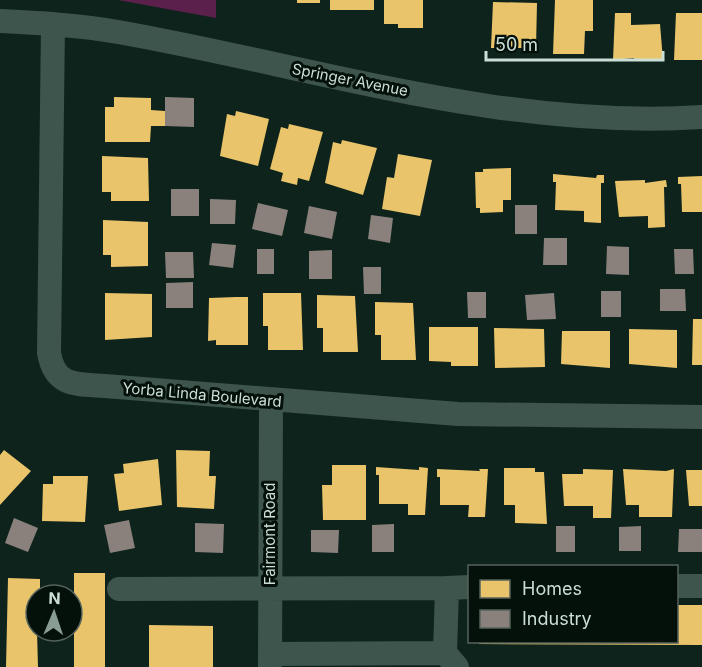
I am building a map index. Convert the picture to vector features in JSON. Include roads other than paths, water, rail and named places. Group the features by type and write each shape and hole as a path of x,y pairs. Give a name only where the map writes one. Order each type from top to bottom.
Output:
{"street":[{"name":"Springer Avenue","path":"0,21 116,31 511,111 663,120 702,117"},
{"name":"Yorba Linda Boulevard","path":"53,24 49,353 51,368 59,378 84,385 458,414 702,417"},
{"name":"Fairmont Road","path":"270,661 271,401"},
{"path":"678,586 702,586"},
{"path":"119,589 458,587 451,660 270,661"}]}
